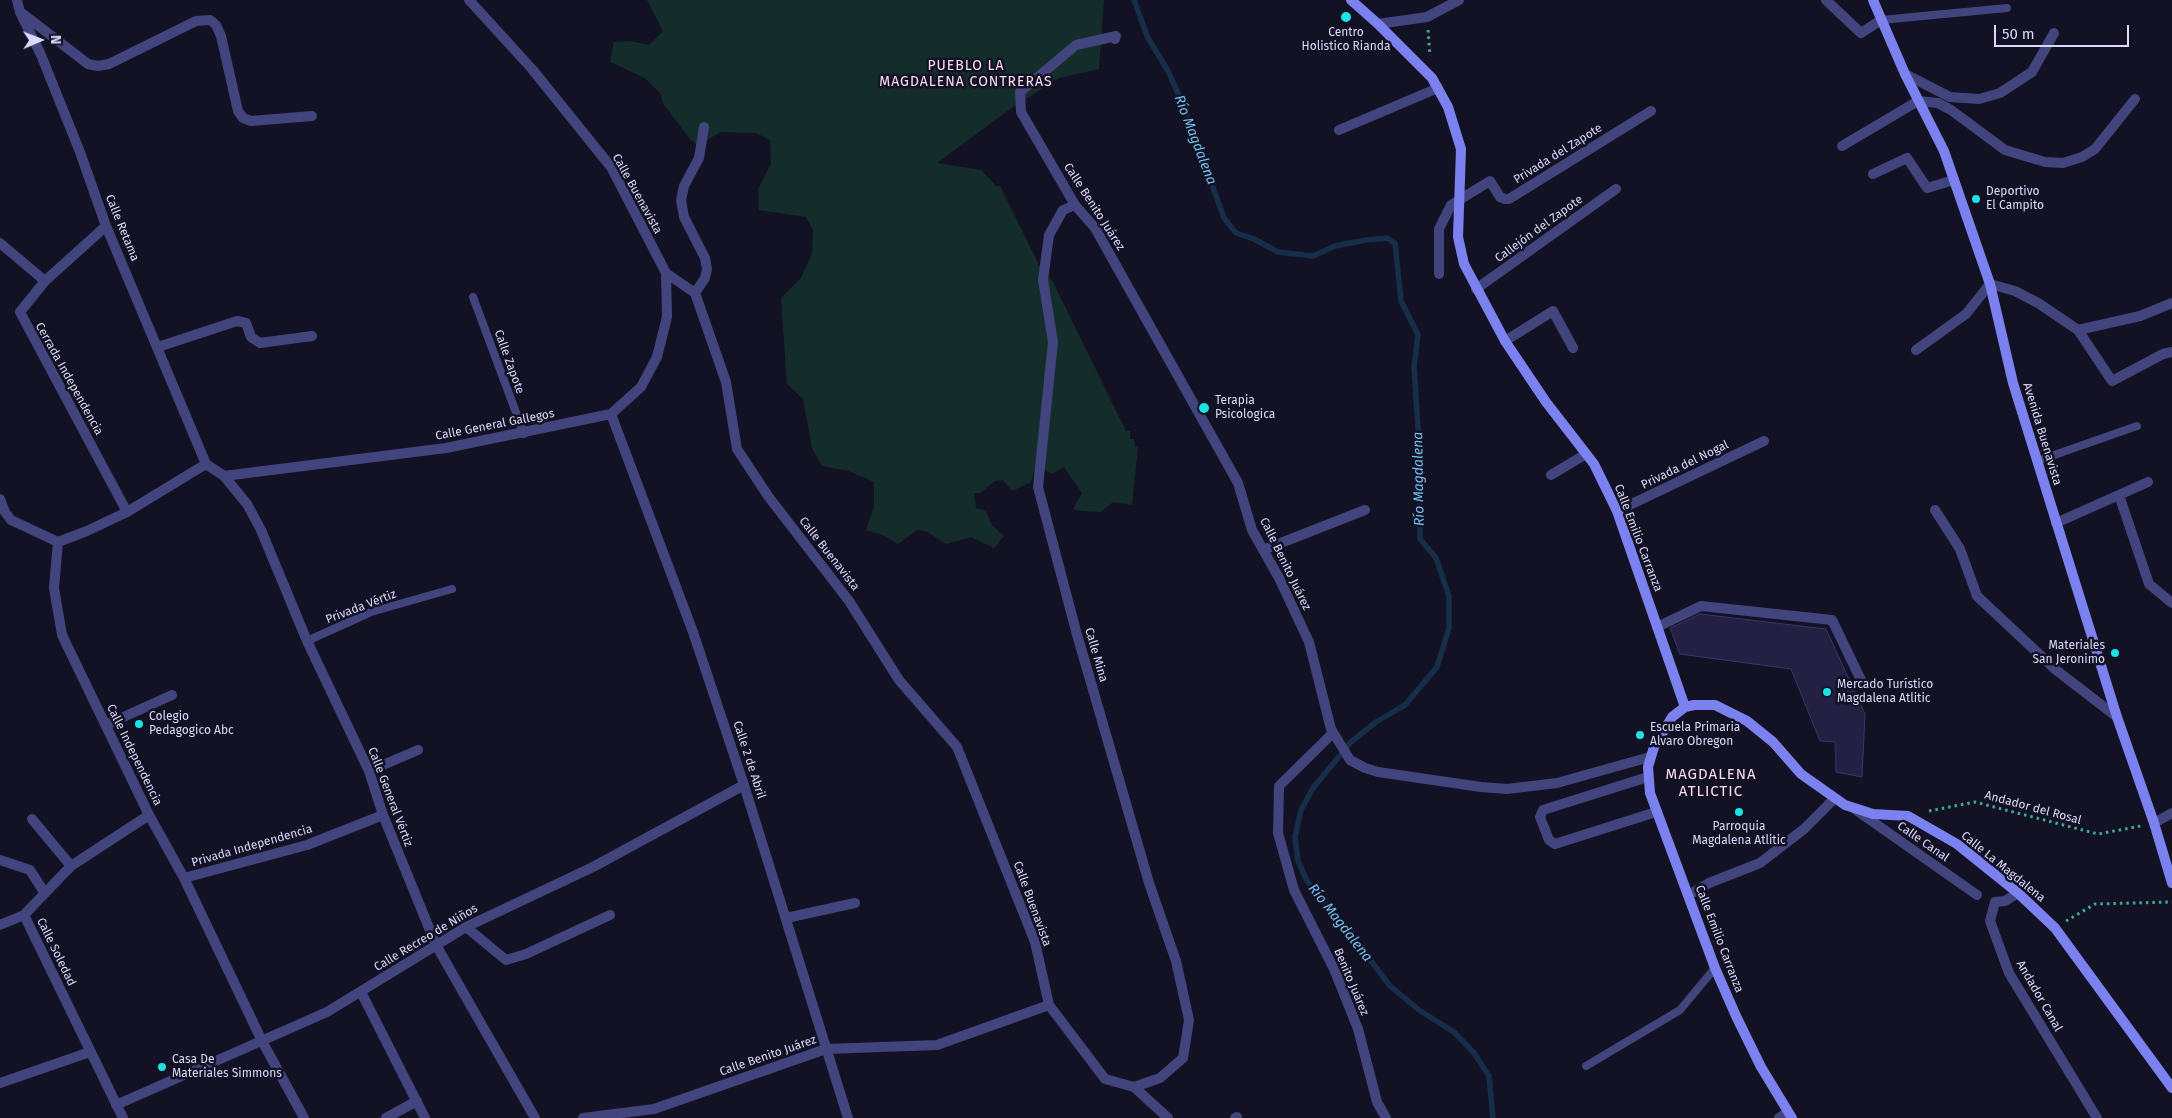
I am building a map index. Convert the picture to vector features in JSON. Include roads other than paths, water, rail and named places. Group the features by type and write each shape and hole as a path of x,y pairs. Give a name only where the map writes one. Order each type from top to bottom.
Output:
{"street":[{"name":"Calle Retama","path":"17,0 20,12 41,55 80,152 106,226 206,464"},
{"name":"Calle Buenavista","path":"469,0 532,69 611,167 666,274 695,293 726,382 737,449 768,496 849,601 899,680 957,747 1035,942 1049,1005 1105,1080 1134,1088 1168,1118"},
{"name":"Calle Emilio Carranza","path":"1350,0 1378,24 1432,78 1448,107 1461,149 1458,237 1464,264 1505,341 1546,402 1594,464 1616,511 1686,707 1672,717 1650,757 1648,777 1656,812 1689,895 1715,968 1761,1067 1790,1115"},
{"path":"1378,24 1427,17 1459,0"},
{"path":"1826,0 1861,33 1880,20"},
{"name":"Avenida Buenavista","path":"1873,0 1880,20 1905,74 1944,151 1990,284 2013,383 2037,462 2116,718 2154,823 2172,883"},
{"path":"20,12 88,64 98,66 108,64 196,21 210,20 216,25 221,36 238,111 243,118 251,121 312,116"},
{"path":"1905,74 1950,97 1979,99 2000,93 2032,72 2054,33"},
{"name":"Calle Benito Juárez","path":"1115,39 1116,36 1076,45 1020,92 1021,112 1075,205 1096,228 1238,483 1252,530 1279,578 1309,642 1334,735 1350,760 1378,772 1507,789 1557,783 1650,757"},
{"path":"1338,130 1438,88"},
{"path":"1842,146 1918,101 1938,103 1951,110 2005,150 2045,162 2063,163 2082,157 2095,148 2135,99"},
{"name":"Privada del Zapote","path":"1458,200 1490,181 1500,197 1505,200 1651,111"},
{"path":"695,293 705,278 707,269 705,258 684,218 681,200 684,186 699,158 704,127"},
{"path":"1873,174 1907,158 1927,188 1954,180"},
{"name":"Callejón del Zapote","path":"1476,289 1616,189"},
{"path":"1440,274 1439,229 1450,205 1458,200"},
{"name":"Calle Mina","path":"1075,205 1063,210 1049,235 1043,280 1053,342 1038,488 1076,630 1133,827 1176,961 1189,1020 1183,1058 1160,1078 1134,1088"},
{"name":"Cerrada Independencia","path":"106,226 45,281 20,312 127,512"},
{"path":"0,243 45,281"},
{"name":"Calle General Gallegos","path":"224,476 446,448 524,434 611,414 641,387 657,357 667,317 666,274"},
{"path":"1916,350 1966,314 1990,284 2014,291 2038,303 2078,330 2112,381 2162,354 2172,352"},
{"path":"2078,330 2140,316 2172,303"},
{"path":"1505,341 1553,311 1573,348"},
{"path":"158,347 237,321 246,323 251,337 260,343 312,336"},
{"name":"Calle 2 de Abril","path":"611,414 693,632 744,786 848,1118"},
{"name":"Privada del Nogal","path":"1616,511 1764,441"},
{"path":"1551,475 1586,454"},
{"path":"0,499 5,512 12,520 58,542 127,512 206,464"},
{"name":"Calle General Vértiz","path":"206,464 224,476 247,504 307,640 369,771 383,815 436,945 535,1118"},
{"path":"2056,523 2148,482"},
{"path":"2119,495 2150,584 2172,603"},
{"path":"1263,550 1365,510"},
{"path":"1935,510 1960,550 1977,596 2056,670 2116,718"},
{"name":"Calle Independencia","path":"58,542 54,588 62,635 149,815 184,878 262,1041 304,1118"},
{"path":"1658,628 1701,606 1832,620 1861,680"},
{"path":"106,725 172,695"},
{"name":"Calle La Magdalena","path":"1686,707 1704,704 1737,714 1762,731 1801,774 1834,798 1856,810 1890,817 1908,816 1957,844 2018,893 2055,928 2172,1088"},
{"name":"Benito Juárez","path":"1334,735 1279,786 1278,833 1294,890 1334,969 1358,1029 1377,1102 1386,1118"},
{"path":"369,771 418,750"},
{"path":"1648,777 1543,810 1540,817 1549,840 1555,844 1656,812"},
{"name":"Calle Recreo de Niños","path":"116,1105 327,1012 466,927 593,867 744,786"},
{"path":"1689,895 1710,882 1760,863 1804,829 1834,798"},
{"name":"Calle Canal","path":"1856,810 1977,896"},
{"path":"2154,823 2172,813"},
{"name":"Calle Soledad","path":"123,1118 24,915 71,866 149,815"},
{"name":"Privada Independencia","path":"184,878 307,845 383,815"},
{"path":"32,819 71,866"},
{"path":"0,860 30,870 44,892"},
{"name":"Andador Canal","path":"2018,893 2005,901 1995,902 1990,921 2009,973 2097,1118"},
{"path":"786,918 855,903"},
{"path":"466,927 506,960 526,954 610,914"},
{"path":"0,925 24,915"},
{"path":"361,992 425,1118"},
{"name":"Calle Benito Juárez","path":"583,1118 654,1110 826,1048 937,1046 1049,1005"},
{"path":"0,1083 90,1052"},
{"path":"386,1118 416,1101"},
{"path":"1779,1118 1790,1115"}],"lane":[{"path":"1880,20 2008,8"},
{"name":"Calle Zapote","path":"473,297 524,434"},
{"path":"2037,462 2138,426"},
{"name":"Privada Vértiz","path":"307,640 371,612 452,589"},
{"path":"1586,1066 1680,1010 1715,968"}],"waterway":[{"name":"Río Magdalena","path":"1134,0 1148,38 1168,71 1182,102 1224,218 1236,233 1254,239 1278,252 1313,256 1335,246 1366,240 1387,238 1395,243 1401,301 1418,335 1414,366 1420,459 1420,539 1436,558 1449,596 1449,628 1437,667 1405,705 1376,722 1351,742 1313,788 1301,810 1295,837 1298,861 1307,881 1390,986 1419,1010 1454,1032 1474,1053 1489,1076 1493,1118"}],"place":[{"name":"Centro Holistico Rianda","path":"1346,17"},
{"name":"Deportivo El Campito","path":"1976,199"},
{"name":"Terapia Psicologica","path":"1204,408"},
{"name":"Materiales San Jeronimo","path":"2115,653"},
{"name":"Mercado Turístico Magdalena Atlitic","path":"1827,692"},
{"name":"Colegio Pedagogico Abc","path":"139,724"},
{"name":"Escuela Primaria Alvaro Obregon","path":"1640,735"},
{"name":"Parroquia Magdalena Atlitic","path":"1739,812"},
{"name":"Casa De Materiales Simmons","path":"162,1067"}],"district":[{"name":"PUEBLO LA MAGDALENA CONTRERAS","path":"966,74"},
{"name":"MAGDALENA ATLICTIC","path":"1711,784"}]}
